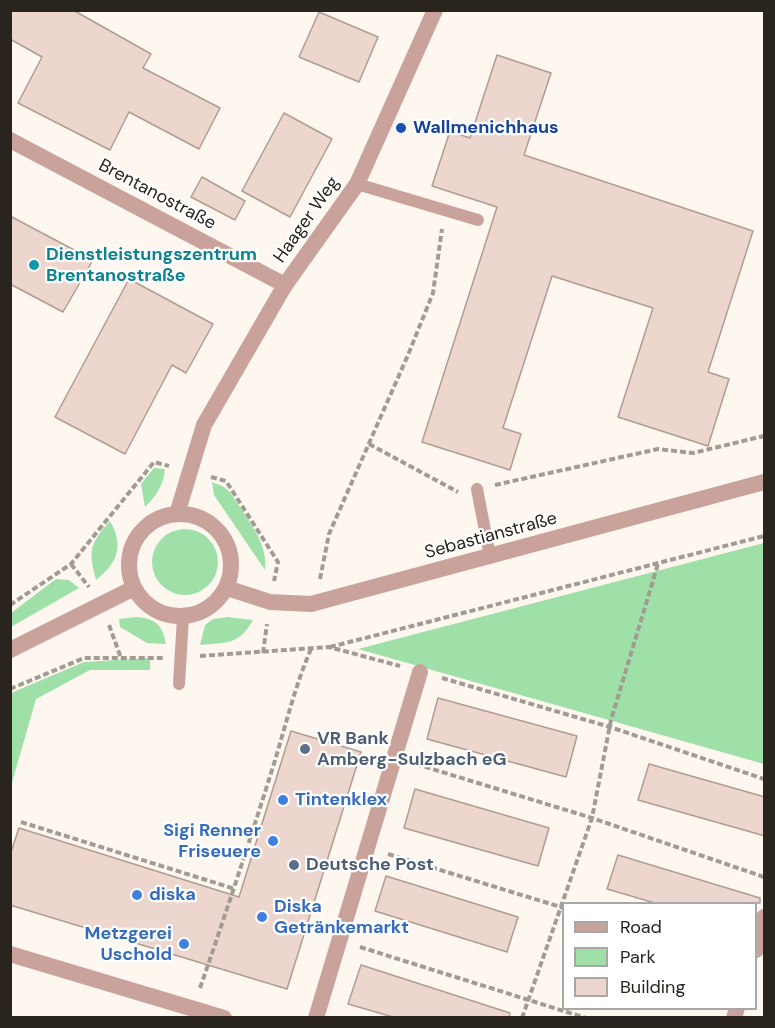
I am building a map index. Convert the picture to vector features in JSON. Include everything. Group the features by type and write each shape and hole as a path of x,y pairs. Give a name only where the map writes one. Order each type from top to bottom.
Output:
{"street":[{"name":"Haager Weg","path":"177,514 204,425 285,285 357,184 435,10"},
{"name":"Brentanostraße","path":"10,140 285,285"},
{"name":"Sebastianstraße","path":"227,588 270,602 315,603 765,482"},
{"path":"177,514 195,515 211,523 223,536 231,553 232,571 227,588 216,603 201,613 183,617 163,614 146,604 134,588 128,568 131,549 141,531 157,519 177,514"},
{"path":"10,650 134,588"},
{"path":"316,1017 420,672"},
{"path":"757,946 765,917"},
{"path":"10,954 224,1017"}],"lane":[{"path":"357,184 478,220"},
{"path":"477,489 490,556"},
{"path":"179,684 183,617"}],"path":[{"path":"315,603 329,534 433,293 445,210"},
{"path":"369,444 460,493 658,449 693,453 765,436"},
{"path":"10,605 71,564 154,462 226,480 278,562 263,653"},
{"path":"329,647 765,536"},
{"path":"564,902 592,818 611,720 658,564"},
{"path":"193,1008 235,889 285,729 294,691 311,649"},
{"path":"395,758 592,818 765,877"},
{"path":"21,822 235,889"},
{"path":"367,848 562,907 522,1017"},
{"path":"339,941 562,1010"},
{"path":"563,1010 586,1017"}],"green space":[{"path":"154,468 165,469 163,480 159,490 145,507 141,484"},
{"path":"212,482 230,492 254,529 263,549 265,570 214,495"},
{"path":"110,521 118,546 114,560 96,580 92,548"},
{"path":"185,529 198,532 208,539 215,549 218,562 215,575 208,585 198,592 185,595 172,592 162,585 155,575 152,562 155,549 162,539 172,532"},
{"path":"764,543 764,764 358,649"},
{"path":"56,579 69,580 79,588 11,627 11,613"},
{"path":"136,617 148,619 157,624 163,632 166,644 147,643 120,627 119,619"},
{"path":"227,617 253,620 237,639 225,643 200,645 205,625 213,619"},
{"path":"150,658 150,670 90,670 36,699 11,786 11,693 84,662"}],"building":[{"path":"10,10 73,10 151,54 143,68 220,108 199,149 129,112 110,150 18,103 42,57 10,39"},
{"path":"319,12 378,37 359,82 299,57"},
{"path":"497,55 551,73 524,155 753,231 708,372 729,379 708,446 618,417 653,308 552,276 503,428 521,434 510,470 422,442 497,207 432,186 450,131 470,138"},
{"path":"284,113 332,139 290,217 242,191"},
{"path":"202,177 245,201 235,220 191,197"},
{"name":"Dienstleistungszentrum Brentanostraße","path":"10,216 93,260 63,312 10,284"},
{"path":"129,279 213,324 186,373 172,365 125,454 55,417"},
{"path":"438,698 577,736 566,777 427,739"},
{"path":"291,731 361,752 287,989 10,905 10,855 19,828 239,897"},
{"path":"649,764 765,797 765,836 638,800"},
{"path":"415,789 549,828 538,866 404,828"},
{"path":"618,855 760,898 760,903 652,902 607,889"},
{"path":"386,876 518,917 507,952 375,911"},
{"path":"361,965 510,1013 509,1017 393,1017 348,1004"}],"place":[{"name":"Wallmenichhaus","path":"401,128"},
{"name":"Dienstleistungszentrum Brentanostraße","path":"34,265"},
{"name":"VR Bank Amberg-Sulzbach eG","path":"305,749"},
{"name":"Tintenklex","path":"283,800"},
{"name":"Sigi Renner Friseuere","path":"273,841"},
{"name":"Deutsche Post","path":"294,865"},
{"name":"diska","path":"137,895"},
{"name":"Diska Getränkemarkt","path":"262,917"},
{"name":"Metzgerei Uschold","path":"184,944"}]}
